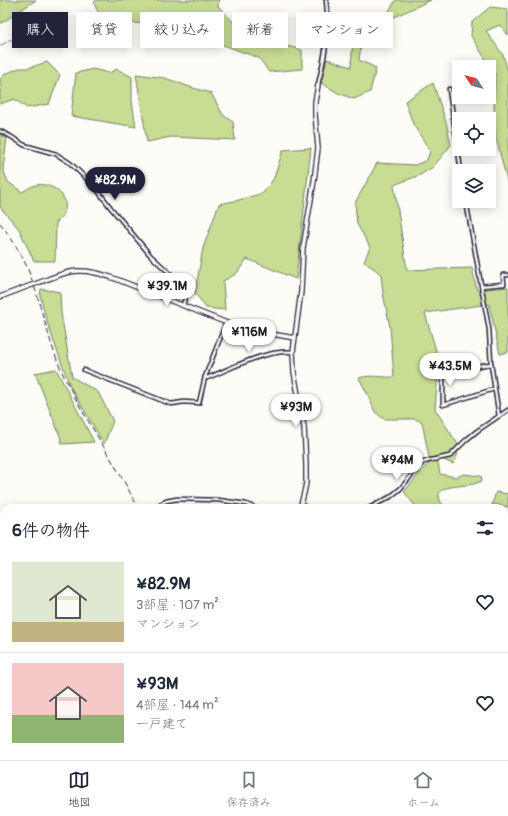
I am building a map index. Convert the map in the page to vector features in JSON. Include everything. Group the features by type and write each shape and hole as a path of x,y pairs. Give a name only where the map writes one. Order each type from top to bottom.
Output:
{"street":[{"path":"301,504 306,483 306,464 304,427 294,372 293,352 301,291 303,248 318,148 315,102 324,61 328,32 326,0"},
{"path":"449,89 460,164"},
{"path":"0,131 24,145 56,154 80,172 95,187 151,256 188,290 183,305"},
{"path":"467,208 489,329 491,364 499,416"},
{"path":"0,297 70,272 83,271 100,273 242,329 295,338"},
{"path":"482,286 504,284 503,276 508,275"},
{"path":"84,370 171,404 184,402 199,403 205,377 226,323"},
{"path":"205,377 207,378 271,354 293,352"},
{"path":"491,364 443,371 443,405 494,389"},
{"path":"377,504 390,497 400,489 422,463 450,456 472,436 508,410"},
{"path":"161,504 177,498 218,500 246,504"}],"green space":[{"path":"0,0 36,0 18,12 12,12 12,16 0,24"},
{"path":"96,0 219,0 218,6 224,12 140,12 140,23 132,23 132,12 99,12 94,3"},
{"path":"396,0 431,0 393,17 393,12 388,12"},
{"path":"490,7 508,9 508,35 500,25 486,31 503,55 508,72 508,185 496,138 496,112 494,112 494,104 496,104 496,60 486,60 471,36 472,22"},
{"path":"224,12 232,21 232,48 288,48 288,46 302,50 302,69 269,72 259,58 224,45"},
{"path":"352,48 361,48 359,60 376,68 370,92 354,99 338,93 321,83 327,59 351,67"},
{"path":"47,62 60,75 49,104 27,108 14,99 0,104 0,79 5,74 19,68 28,68"},
{"path":"93,69 109,73 117,69 132,77 132,101 136,127 71,116 76,73"},
{"path":"136,74 165,78 211,93 223,115 233,122 235,140 171,137 147,142"},
{"path":"433,83 446,122 451,145 433,167 420,175 394,185 407,270 472,268 477,290 508,287 508,352 500,354 489,304 425,313 439,361 435,409 459,446 457,456 453,464 437,457 440,474 456,477 464,474 481,476 482,480 478,483 444,489 440,492 439,496 442,504 414,504 404,492 422,470 430,463 422,422 415,419 384,419 375,412 359,378 368,376 394,377 390,327 381,275 364,262 370,247 357,224 355,203 377,163 415,165 427,160 430,151 413,124 405,101"},
{"path":"0,135 7,138 3,169 8,182 22,192 36,185 54,188 59,192 65,201 63,214 56,223 55,261 34,261 19,229 0,207"},
{"path":"311,148 296,279 247,259 236,274 223,281 225,310 206,308 195,293 203,248 219,204 263,193 274,178 283,150"},
{"path":"41,289 60,292 61,313 72,377 98,392 113,421 104,444 71,388 47,322 40,295"},
{"path":"56,369 94,442 62,444 35,373"},
{"path":"496,492 508,494 508,504 492,504"}],"waterway":[{"path":"0,46 12,40"}],"railway":[{"path":"0,223 15,245 27,267 52,346 62,372 136,504"}]}
